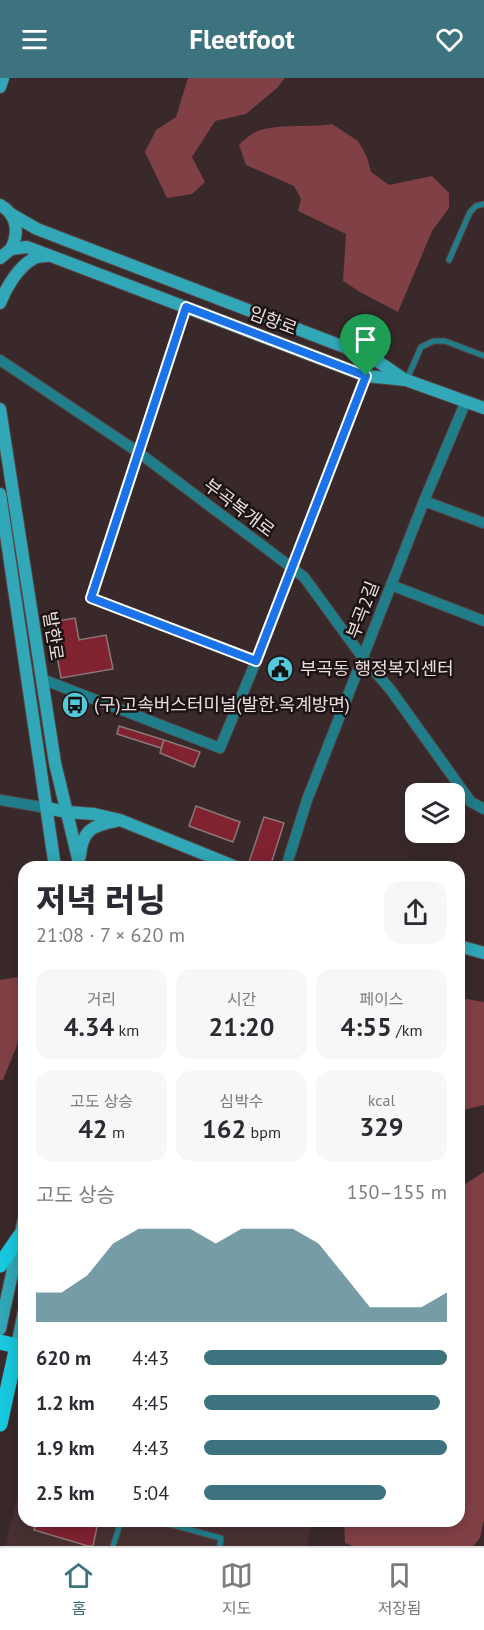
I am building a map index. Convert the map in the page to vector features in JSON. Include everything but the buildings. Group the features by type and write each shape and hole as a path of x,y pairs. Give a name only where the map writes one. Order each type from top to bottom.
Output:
{"main road":[{"path":"0,1265 18,1239"},
{"path":"0,1342 17,1346 6,1373 0,1424"}],"street":[{"path":"0,87 3,78"},
{"path":"0,205 37,229 373,358 406,380"},
{"path":"0,258 11,249 15,240 17,231 11,214"},
{"name":"임항로","path":"11,249 27,247 366,376 406,380 484,408"},
{"path":"0,303 21,268 34,257 51,256"},
{"path":"186,307 91,598 256,661"},
{"name":"부곡복개로","path":"0,360 138,452 304,577 363,657 390,689 471,802 484,809"},
{"path":"42,679 220,748 366,376"},
{"name":"부곡2길","path":"288,861 307,800 424,501 466,401"},
{"name":"발한로","path":"0,409 55,763 79,861"},
{"name":"발한로","path":"0,494 54,861"},
{"path":"424,501 484,523"},
{"path":"391,585 484,621"},
{"path":"0,800 120,820 221,861"},
{"path":"80,861 81,844 88,831 98,824 120,820"},
{"path":"465,948 484,953"},
{"path":"0,1329 18,1245"},
{"path":"17,1346 18,1341"}],"lane":[{"path":"448,260 470,212 476,206 484,204"},
{"path":"406,380 421,347 434,341 445,340 484,356"},
{"path":"113,1546 119,1527"},
{"path":"180,1527 221,1538 220,1546"}],"shaded area":[{"path":"188,78 285,78 277,88 246,114 215,121 192,157 205,182 192,194 167,198 145,152 156,130 176,117"},
{"path":"332,124 358,141 367,157 371,172 389,185 432,176 449,193 449,208 432,231 398,312 343,281 346,234 298,211 301,199 294,186 246,165 239,145 261,130"},
{"path":"18,977 18,1043 3,1080 0,1080 0,980"},
{"path":"465,999 484,1002 484,1105 465,1110"},
{"path":"484,1172 484,1519 480,1538 473,1546 353,1546 345,1543 344,1527 465,1527 465,1184"},
{"path":"18,1495 18,1527 312,1527 307,1545 311,1546 5,1546"}],"place":[{"name":"부곡동 행정복지센터","path":"280,669"},
{"name":"(구)고속버스터미널(발한.옥계방면)","path":"75,705"}],"route":[{"path":"186,307 366,376 256,661 91,598 186,307"}]}
